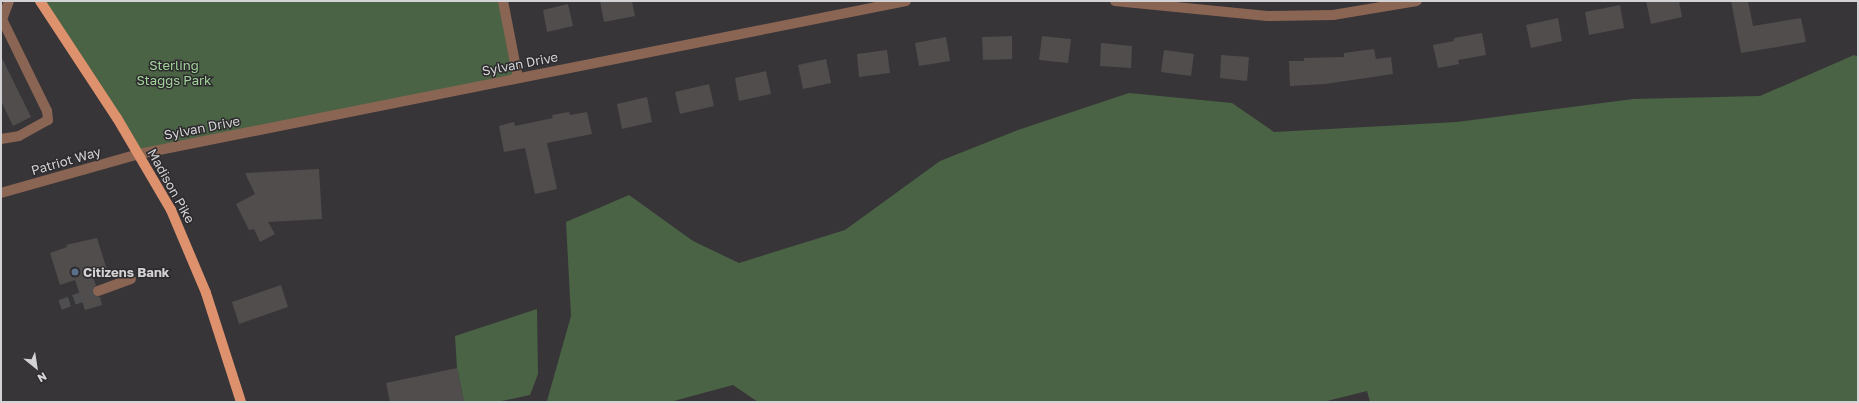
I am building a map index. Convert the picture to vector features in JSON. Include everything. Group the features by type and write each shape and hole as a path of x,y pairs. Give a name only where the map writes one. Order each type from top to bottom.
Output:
{"main road":[{"name":"Madison Pike","path":"40,1 155,180 182,231 206,293 242,402"}],"street":[{"path":"1,139 19,136 48,120 47,111 2,20 9,1"},
{"path":"503,1 518,78"},
{"name":"Sylvan Drive","path":"138,154 906,1"},
{"path":"1115,1 1267,16 1334,15 1417,1"},
{"name":"Patriot Way","path":"1,193 138,154"},
{"path":"98,291 131,279"}],"green space":[{"name":"Sterling Staggs Park","path":"40,1 503,1 518,78 139,154"},
{"path":"1854,55 1858,57 1858,402 1370,402 1367,391 1323,402 758,402 733,385 670,402 544,402 547,401 571,316 566,222 629,195 693,241 739,263 845,230 940,161 1018,130 1129,93 1232,103 1274,132 1457,122 1633,99 1760,96"},
{"path":"537,309 538,374 530,395 497,402 464,402 457,368 455,336"}],"building":[{"path":"600,1 632,1 635,16 604,22"},
{"path":"1646,1 1679,1 1682,17 1651,24"},
{"path":"1731,1 1748,1 1753,26 1801,18 1806,42 1741,53"},
{"path":"568,4 573,26 547,32 543,10"},
{"path":"1620,5 1624,28 1589,35 1585,12"},
{"path":"1558,18 1562,41 1531,48 1526,25"},
{"path":"1482,33 1486,55 1458,60 1459,64 1438,68 1433,45 1454,41 1454,38"},
{"path":"1012,36 1012,59 983,60 982,37"},
{"path":"1042,36 1071,39 1068,63 1039,60"},
{"path":"946,37 950,61 919,66 915,43"},
{"path":"1101,43 1132,46 1131,68 1100,66"},
{"path":"1374,49 1376,59 1391,57 1393,74 1325,84 1290,86 1289,61 1304,61 1304,58 1344,57 1344,53"},
{"path":"887,50 890,73 859,77 857,54"},
{"path":"1164,50 1194,54 1191,76 1161,72"},
{"path":"1221,55 1249,57 1247,81 1220,78"},
{"path":"1,56 31,117 13,126 1,101"},
{"path":"826,59 831,83 803,89 798,65"},
{"path":"766,71 771,94 739,101 735,78"},
{"path":"709,84 714,106 680,114 675,92"},
{"path":"647,97 652,122 622,129 617,104"},
{"path":"569,112 570,115 587,112 592,134 547,143 557,189 535,194 525,148 504,152 499,126 514,122 515,126 553,118 552,115"},
{"path":"319,169 322,219 268,222 275,234 260,242 254,229 249,230 236,204 255,194 245,173"},
{"name":"Citizens Bank","path":"97,238 107,270 92,275 96,285 92,290 94,296 100,297 102,305 85,310 75,280 60,285 50,253 67,247 66,245"},
{"path":"281,285 288,307 239,324 232,302"},
{"path":"457,368 464,402 390,402 386,383"}],"tunnel":[{"path":"60,305 98,291"}],"place":[{"name":"Citizens Bank","path":"75,272"}]}
